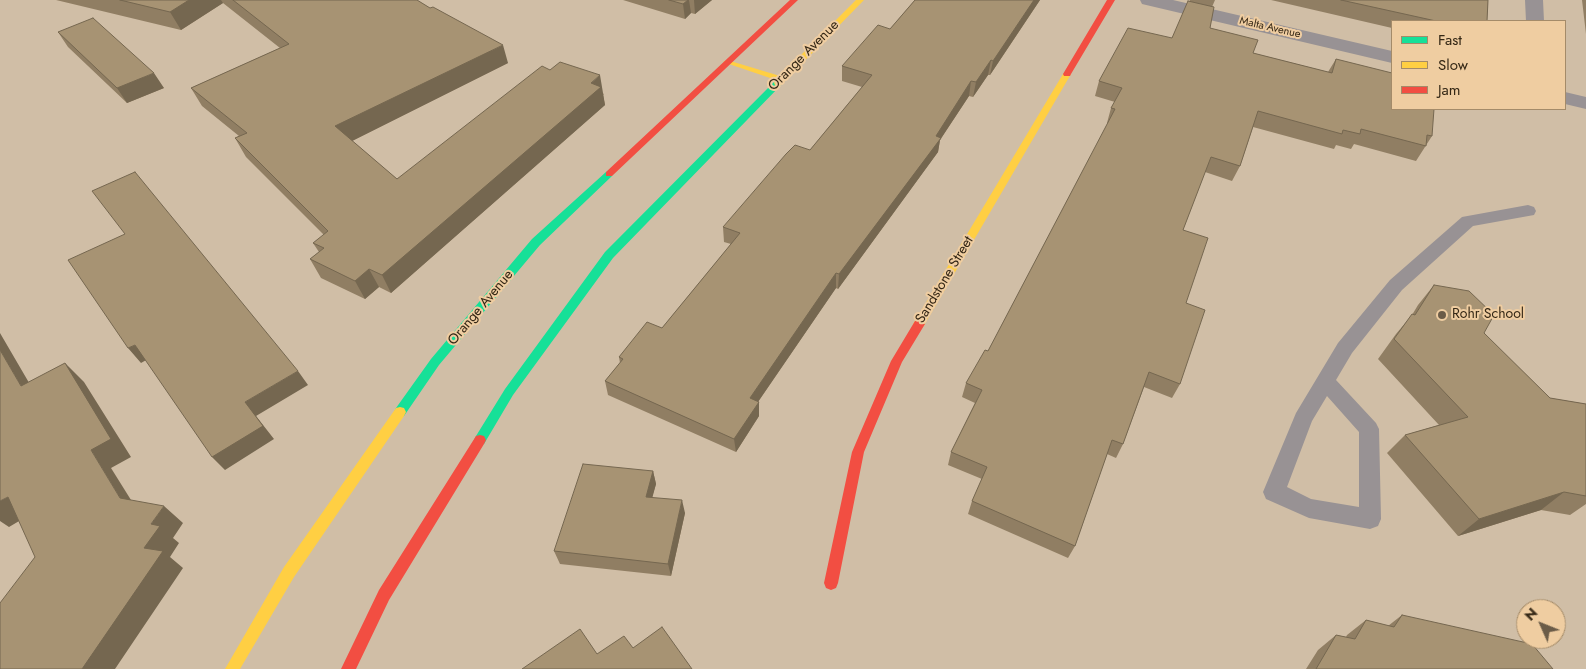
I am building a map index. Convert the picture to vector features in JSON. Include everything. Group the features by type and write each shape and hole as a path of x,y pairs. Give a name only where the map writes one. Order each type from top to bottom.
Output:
{"main road":[{"name":"Orange Avenue","path":"232,669 289,572 435,362 536,242 794,0"},
{"name":"Orange Avenue","path":"348,669 384,595 509,392 609,254 860,0"},
{"name":"Sandstone Street","path":"831,583 858,452 897,362 1111,0"},
{"path":"727,62 782,79"}],"street":[{"name":"Malta Avenue","path":"1148,0 1391,57"},
{"path":"1534,0 1535,20"},
{"path":"1566,98 1586,103"}],"lane":[{"path":"1326,382 1369,430 1370,519 1309,508 1274,492 1303,420 1346,348 1396,285 1468,221 1528,211"}],"building":[{"path":"120,0 189,0 170,12"},
{"path":"233,0 417,0 503,45 335,126 397,179 542,66 550,70 560,62 600,75 591,83 601,87 382,275 369,269 355,281 310,259 324,248 313,243 328,231 235,138 247,133 191,88 289,44"},
{"path":"669,0 688,0 683,4"},
{"path":"915,0 1034,0 993,61 991,60 976,82 971,81 936,136 941,138 839,274 836,273 750,398 759,402 734,439 605,381 623,359 619,357 647,322 662,328 740,233 723,227 786,154 795,145 810,150 872,75 842,66 878,25 890,29"},
{"path":"1341,0 1488,0 1487,20 1431,20"},
{"path":"1188,1 1214,7 1210,28 1258,40 1253,53 1332,73 1336,59 1391,73 1391,110 1434,110 1432,136 1427,135 1426,146 1361,129 1360,134 1343,130 1342,134 1258,111 1240,166 1211,157 1183,230 1208,238 1186,303 1205,310 1180,384 1149,372 1123,444 1112,440 1075,546 972,501 987,467 951,452 982,390 966,383 985,350 988,351 1115,109 1111,108 1122,88 1099,81 1128,28 1172,38"},
{"path":"93,18 154,73 117,88 58,32"},
{"path":"135,172 298,371 245,402 263,426 212,457 135,345 128,348 68,260 125,234 92,191"},
{"path":"1434,285 1469,291 1494,315 1484,333 1550,398 1586,404 1586,496 1564,492 1479,519 1405,435 1468,417 1394,339 1412,314 1415,315"},
{"path":"0,350 21,386 65,363 111,439 91,450 120,498 164,506 151,524 160,526 144,548 163,551 82,669 0,669 0,603 35,557 8,497 0,501"},
{"path":"583,464 653,471 646,497 682,500 668,564 554,551"},
{"path":"1402,615 1516,640 1516,649 1536,649 1553,669 1316,669 1336,635 1355,639 1366,620 1394,627"},
{"path":"662,627 692,669 522,669 580,629 597,654 624,636 633,648"}],"traffic: fast":[{"path":"480,440 509,392 609,255 778,83"},
{"path":"400,412 435,362 536,242 609,174"}],"traffic: slow":[{"path":"778,83 860,0"},
{"path":"727,62 782,79"},
{"path":"919,324 1067,74"},
{"path":"232,669 289,572 400,412"}],"traffic: jam":[{"path":"609,174 794,0"},
{"path":"1067,74 1111,0"},
{"path":"831,583 858,452 897,361 919,324"},
{"path":"348,669 384,595 480,440"}],"place":[{"name":"Rohr School","path":"1442,315"}]}
